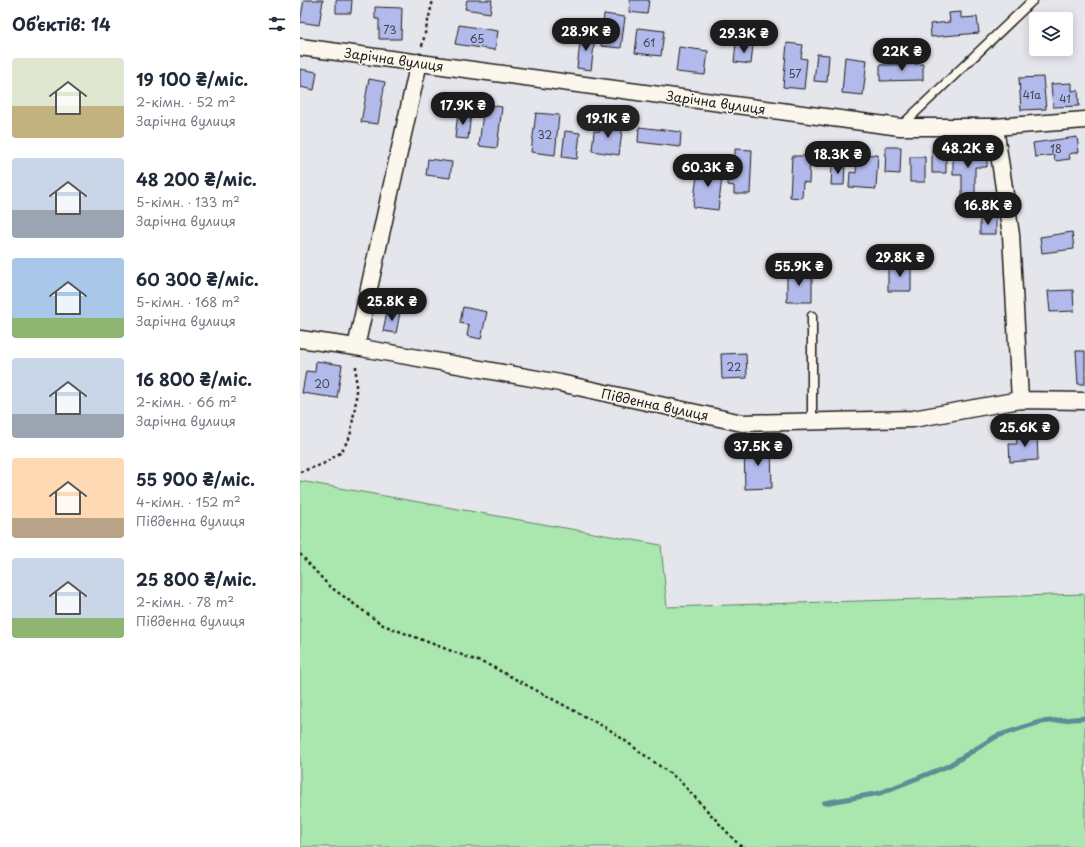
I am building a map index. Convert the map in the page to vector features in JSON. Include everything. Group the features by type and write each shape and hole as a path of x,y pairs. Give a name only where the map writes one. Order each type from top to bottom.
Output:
{"street":[{"name":"Зарічна вулиця","path":"300,47 900,127 995,127 1085,120"},
{"path":"356,347 419,62"},
{"path":"995,127 1011,235 1020,400"},
{"name":"Південна вулиця","path":"300,339 356,347 560,383 742,423 913,420 1020,400 1085,401"}],"lane":[{"path":"900,127 1033,0"},
{"path":"812,316 812,422"}],"path":[{"path":"419,62 433,0"},
{"path":"300,472 323,464 340,454 350,437 356,401 356,347"},
{"path":"300,554 329,586 383,625 491,666 610,730 679,780 739,845 743,847"}],"green space":[{"path":"300,481 661,545 667,607 1085,594 1085,847 300,847"}],"building":[{"path":"304,0 323,0 319,25 300,22"},
{"path":"336,0 352,0 351,13 336,13"},
{"path":"467,0 492,0 490,13 465,9"},
{"path":"630,0 649,0 647,14 629,12"},
{"path":"375,7 402,8 401,39 379,39 379,19 375,19"},
{"path":"961,12 961,18 977,17 979,33 931,37 930,24 950,22 949,13"},
{"path":"604,14 625,17 621,48 601,46"},
{"path":"459,25 498,31 495,50 455,44"},
{"path":"638,28 664,31 661,56 635,53"},
{"path":"581,35 595,37 591,70 577,68"},
{"path":"736,43 753,45 751,64 734,62"},
{"path":"787,43 803,45 801,58 807,59 804,89 783,87"},
{"path":"679,47 708,51 705,75 676,72"},
{"path":"817,54 829,55 827,82 814,81"},
{"path":"845,57 867,60 863,95 842,93"},
{"path":"923,64 923,80 880,81 880,65"},
{"path":"300,69 317,72 314,90 300,87"},
{"path":"1043,77 1046,109 1021,110 1019,78"},
{"path":"369,79 385,82 378,124 361,122"},
{"path":"1072,83 1072,91 1078,90 1079,106 1053,107 1051,84"},
{"path":"484,104 502,107 497,148 479,146"},
{"path":"458,112 471,114 468,139 455,138"},
{"path":"536,113 559,115 555,155 531,152"},
{"path":"602,122 623,124 619,155 592,151 594,131 601,131"},
{"path":"639,127 681,132 680,147 638,142"},
{"path":"565,131 580,133 577,159 562,157"},
{"path":"1077,137 1079,152 1069,154 1070,159 1055,161 1054,155 1035,157 1033,143"},
{"path":"886,147 901,147 900,174 885,173"},
{"path":"735,149 752,150 750,194 734,194 734,186 728,185 729,161 735,161"},
{"path":"932,149 946,149 946,173 932,173"},
{"path":"953,152 987,152 987,167 975,167 975,196 962,196 962,175 953,175"},
{"path":"857,154 878,155 876,189 849,187 850,172 856,173"},
{"path":"792,156 810,156 809,183 803,182 802,198 790,197"},
{"path":"910,157 925,157 925,182 910,182"},
{"path":"428,159 452,162 450,178 426,175"},
{"path":"832,165 845,166 844,185 831,185"},
{"path":"698,167 723,170 718,210 693,207"},
{"path":"980,217 996,217 996,234 980,234"},
{"path":"1072,232 1074,249 1042,253 1040,237"},
{"path":"888,265 911,265 911,291 888,291"},
{"path":"787,271 812,272 812,302 787,302"},
{"path":"1073,290 1074,311 1050,312 1048,291"},
{"path":"463,307 487,312 481,339 467,336 469,325 460,323"},
{"path":"387,311 400,313 396,333 383,331"},
{"path":"1076,351 1085,351 1085,384 1078,384"},
{"path":"746,353 747,378 722,379 721,354"},
{"path":"316,361 342,365 337,398 302,393 306,371 315,372"},
{"path":"1037,432 1038,460 1010,462 1009,444 1017,444 1016,433"},
{"path":"744,446 771,446 772,488 745,489"}],"waterway":[{"path":"824,803 880,793 948,766 997,736 1040,722 1085,718"}]}
